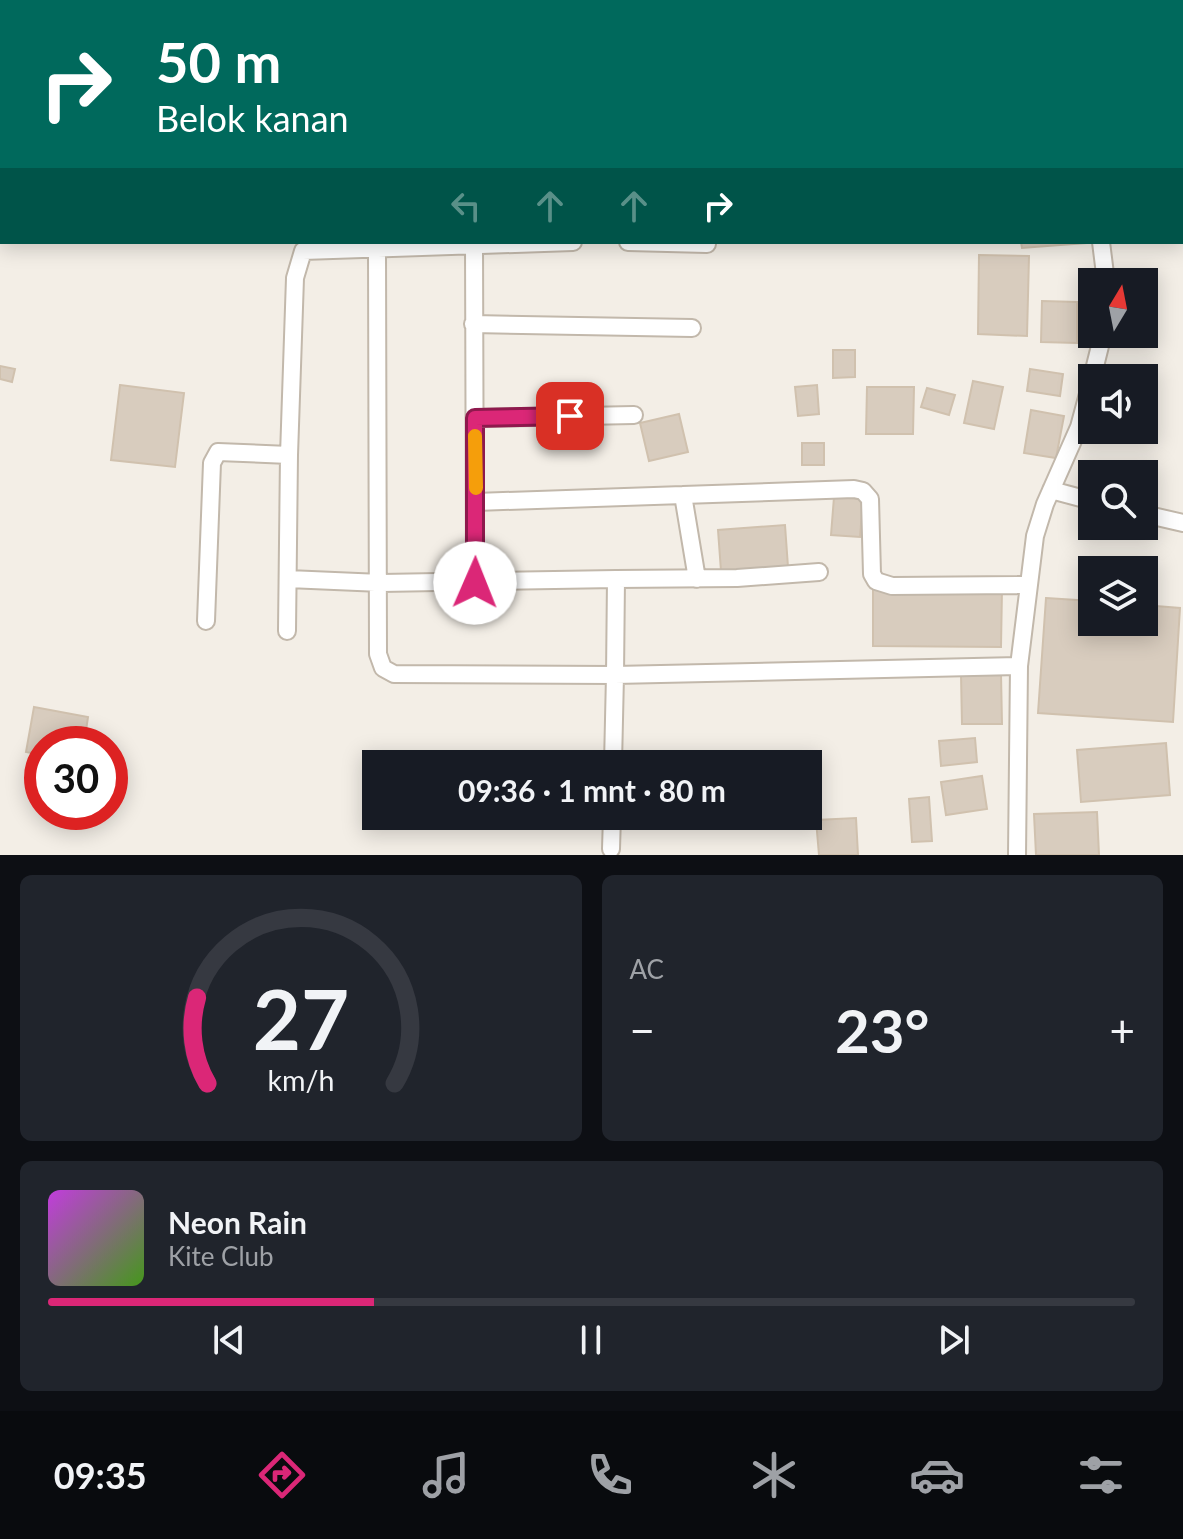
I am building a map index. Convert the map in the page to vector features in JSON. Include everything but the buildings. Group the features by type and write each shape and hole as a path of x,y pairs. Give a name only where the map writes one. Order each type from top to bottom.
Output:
{"street":[{"path":"287,631 289,455 297,263 303,251 460,244"},
{"path":"474,244 475,583"},
{"path":"1101,244 1104,268"},
{"path":"377,250 381,583 378,654 383,668 394,674 615,675 1019,666"},
{"path":"473,324 692,328"},
{"path":"475,418 634,415"},
{"path":"1017,855 1019,666 1035,536 1078,429"},
{"path":"206,621 212,463 218,452 289,455"},
{"path":"476,502 854,489 863,491 870,499 872,574 876,581 892,586 1028,585"},
{"path":"1051,490 1078,497"},
{"path":"683,495 697,579"},
{"path":"1158,517 1183,523"},
{"path":"288,579 475,583 697,579 819,572"},
{"path":"613,750 616,579"},
{"path":"611,849 612,830"}],"slow traffic":[{"path":"475,436 476,488"}],"route":[{"path":"475,583 475,418 570,416"}]}
